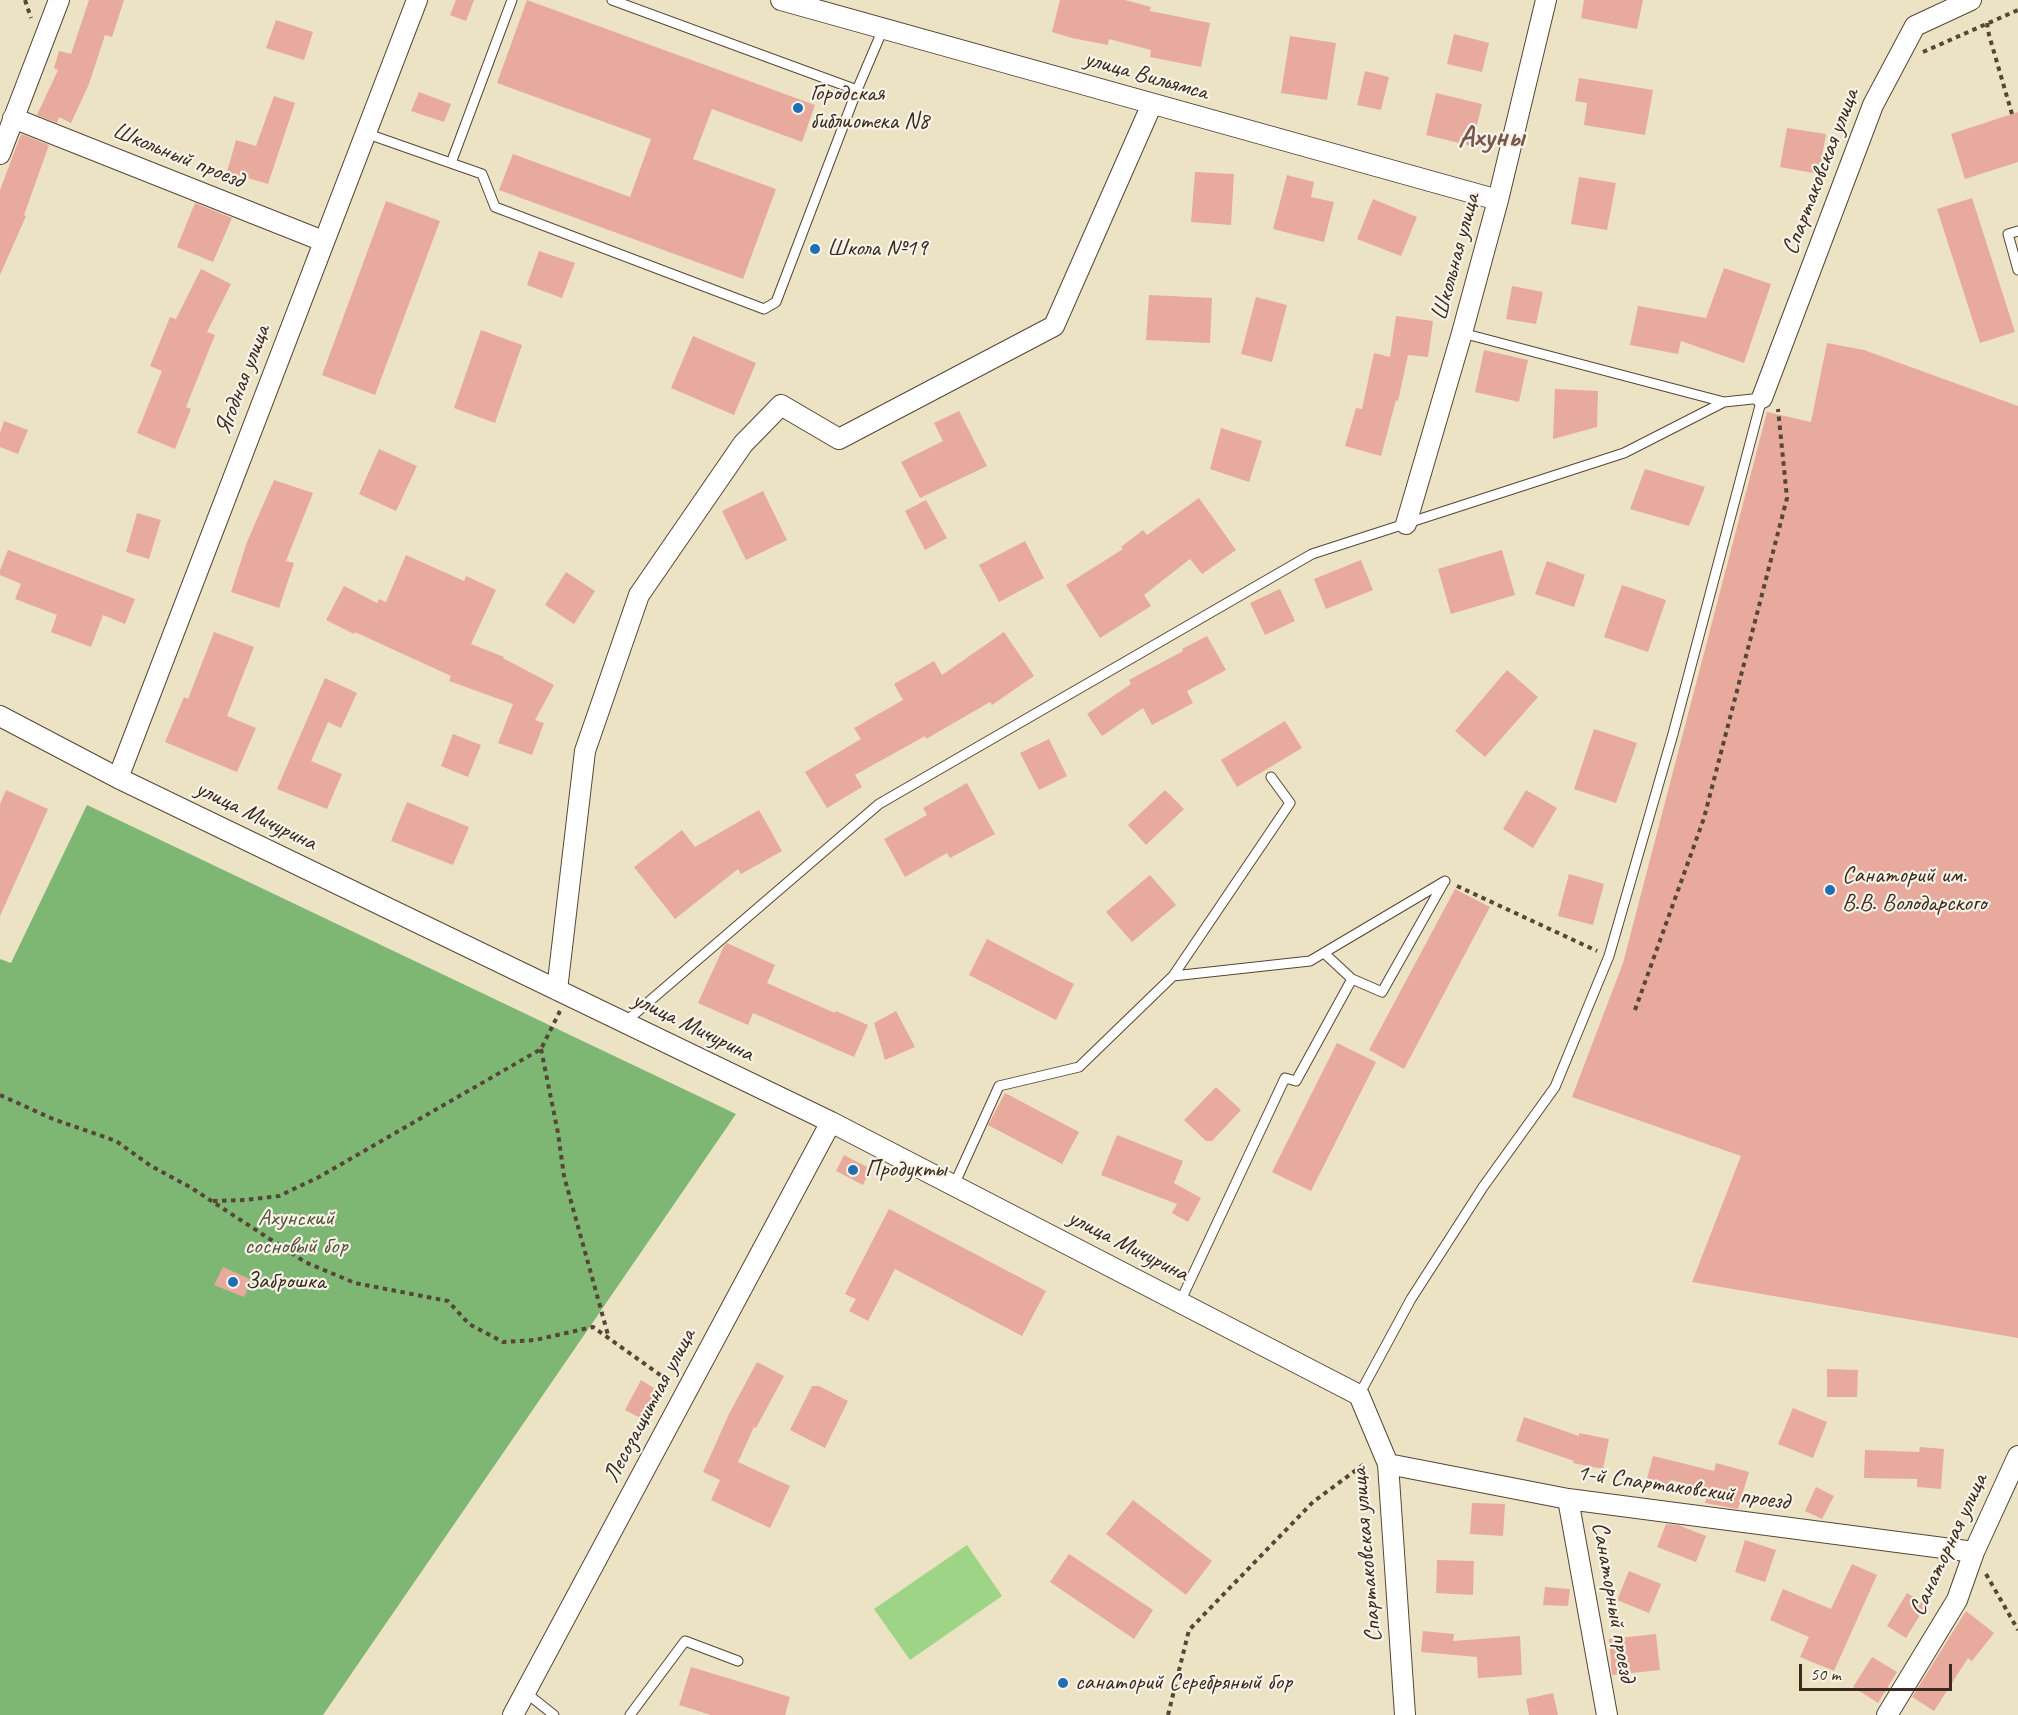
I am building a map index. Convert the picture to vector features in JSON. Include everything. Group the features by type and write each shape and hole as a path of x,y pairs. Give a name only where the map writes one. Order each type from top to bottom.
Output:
{"street":[{"path":"0,154 59,0"},
{"name":"Ягодная улица","path":"118,778 417,0"},
{"name":"улица Вильямса","path":"781,0 1498,200"},
{"name":"Школьная улица","path":"1406,524 1498,200 1546,0"},
{"name":"Спартаковская улица","path":"1762,399 1873,105 1915,26 1971,0"},
{"path":"563,993 585,751 639,595 743,444 781,405 839,439 1054,326 1152,104"},
{"name":"Школьный проезд","path":"13,118 323,241"},
{"name":"улица Мичурина","path":"1,719 118,778 831,1122 1359,1395"},
{"name":"Лесозащитная улица","path":"513,1715 831,1122"},
{"name":"Спартаковская улица","path":"1359,1395 1379,1462 1406,1715"},
{"name":"Санаторная улица","path":"1887,1715 1957,1600 1974,1552 2018,1456"},
{"name":"1-й Спартаковский проезд","path":"1379,1462 1568,1499 1974,1552"},
{"name":"Санаторный проезд","path":"1568,1499 1607,1715"}],"lane":[{"path":"452,164 512,0"},
{"path":"612,0 856,90"},
{"path":"365,134 482,174 495,207 764,309 776,302 856,90 883,28"},
{"path":"2018,231 2008,234 2018,270"},
{"path":"1359,1395 1411,1299 1483,1187 1555,1088 1609,956 1672,734 1762,399 1724,402 1462,333"},
{"path":"624,1023 879,804 1312,554 1624,453 1724,402"},
{"path":"954,1185 999,1086 1079,1067 1173,976 1290,803 1271,777"},
{"path":"1173,976 1310,961 1444,881"},
{"path":"1324,953 1352,979 1382,992 1444,881"},
{"path":"1180,1302 1285,1078 1296,1081 1352,979"},
{"path":"630,1715 685,1641 738,1661"},
{"path":"525,1692 554,1715"}],"path":[{"path":"1922,53 2018,10"},
{"path":"1987,23 2012,114"},
{"path":"1635,1010 1704,818 1787,498 1776,394 1762,399"},
{"path":"1444,881 1609,956"},
{"path":"563,993 541,1049 558,1132 564,1176 605,1331 609,1338"},
{"path":"212,1201 279,1196 319,1177 387,1139 541,1049"},
{"path":"0,1095 53,1119 116,1141 151,1166 212,1201 304,1262 355,1283 448,1301 469,1324 503,1342 535,1340 593,1327 686,1393"},
{"path":"1168,1715 1189,1630 1313,1502 1379,1462"},
{"path":"1974,1552 2018,1630"}],"green space":[{"name":"Ахунский сосновый бор","path":"87,805 736,1114 323,1715 0,1715 0,959 11,963"},
{"path":"967,1545 1002,1596 910,1660 874,1609"}],"building":[{"path":"89,0 124,0 112,37 105,35 89,84 71,123 59,117 57,123 37,115 58,70 54,68 59,51 71,54"},
{"path":"456,0 474,0 466,21 450,15"},
{"path":"527,0 815,105 802,142 712,109 693,159 776,189 743,279 499,190 513,154 630,197 651,139 497,83"},
{"path":"1060,0 1125,0 1151,7 1150,11 1210,23 1201,67 1150,57 1151,50 1109,39 1108,45 1052,32"},
{"path":"1584,0 1643,0 1637,29 1581,18"},
{"path":"276,20 313,32 304,60 266,48"},
{"path":"1454,34 1489,43 1482,72 1447,64"},
{"path":"1290,36 1336,43 1327,100 1281,93"},
{"path":"1365,71 1389,77 1381,110 1357,105"},
{"path":"1579,78 1653,90 1645,135 1584,125 1587,103 1575,101"},
{"path":"419,92 451,104 444,122 411,111"},
{"path":"1436,93 1482,104 1472,146 1426,135"},
{"path":"274,96 295,103 268,184 227,172 236,140 256,146"},
{"path":"2018,112 2018,162 1965,179 1951,134"},
{"path":"1787,128 1826,134 1819,174 1780,167"},
{"path":"21,134 49,145 24,215 26,216 0,275 0,190"},
{"path":"1195,172 1234,174 1231,225 1191,222"},
{"path":"1287,175 1314,182 1311,197 1334,202 1324,242 1273,229"},
{"path":"1579,177 1616,183 1607,230 1571,224"},
{"path":"1972,198 2015,332 1980,343 1937,209"},
{"path":"1373,199 1417,217 1401,256 1357,239"},
{"path":"386,201 440,221 375,395 322,375"},
{"path":"195,203 232,218 213,262 177,247"},
{"path":"539,251 575,263 562,298 527,285"},
{"path":"1724,268 1771,284 1744,363 1681,341 1678,354 1630,345 1638,306 1706,318"},
{"path":"201,269 231,284 207,332 215,335 186,407 191,409 175,449 137,433 162,371 150,366 170,317 176,319"},
{"path":"1512,286 1543,292 1536,324 1506,319"},
{"path":"1149,295 1212,298 1210,343 1146,340"},
{"path":"1256,297 1287,305 1272,362 1241,354"},
{"path":"1396,316 1433,321 1428,357 1408,355 1398,401 1396,400 1381,456 1345,446 1356,408 1362,409 1374,353 1390,357"},
{"path":"481,330 522,345 495,423 454,408"},
{"path":"693,336 756,363 734,415 671,388"},
{"name":"Санаторий им. В.В. Володарского","path":"1827,343 1864,350 2018,406 2018,1338 1692,1282 1741,1156 1572,1097 1623,963 1767,412 1811,422"},
{"path":"1484,350 1528,360 1519,402 1475,392"},
{"path":"1555,389 1598,391 1597,427 1553,439"},
{"path":"959,411 987,466 920,498 901,462 943,441 934,423"},
{"path":"4,421 28,430 18,454 0,447 0,433"},
{"path":"1221,428 1262,441 1249,482 1210,469"},
{"path":"379,449 417,466 396,511 359,494"},
{"path":"1645,469 1705,487 1689,526 1630,509"},
{"path":"274,480 313,493 286,561 294,563 279,608 231,592 247,542"},
{"path":"763,491 787,540 746,560 722,511"},
{"path":"1199,498 1236,550 1202,574 1190,559 1144,595 1151,606 1100,638 1066,585 1123,549 1121,547 1143,530 1147,535"},
{"path":"926,500 947,538 925,550 905,511"},
{"path":"137,513 161,520 149,559 126,552"},
{"path":"1025,541 1044,578 999,602 979,565"},
{"path":"8,550 135,599 125,624 103,615 91,647 51,632 57,615 15,599 21,584 0,575"},
{"path":"1502,550 1515,595 1451,614 1438,569"},
{"path":"406,555 464,581 466,576 496,590 471,644 504,657 554,685 535,720 544,723 532,755 498,743 513,704 449,681 451,676 326,620 344,586 377,603 379,599 386,602"},
{"path":"1361,560 1373,590 1326,609 1314,579"},
{"path":"1547,561 1585,575 1574,607 1535,594"},
{"path":"566,572 595,591 574,624 545,605"},
{"path":"1622,585 1666,600 1648,652 1604,637"},
{"path":"1280,589 1295,621 1265,635 1250,603"},
{"path":"214,632 254,647 227,716 256,728 237,772 165,742 184,697 188,699"},
{"path":"1004,632 1034,676 992,705 990,702 926,739 925,736 855,775 862,787 827,808 805,772 861,739 854,728 903,700 894,684 934,661 942,675"},
{"path":"1207,636 1226,670 1187,691 1193,703 1152,725 1143,708 1102,736 1087,714 1131,684 1129,680"},
{"path":"1507,670 1538,697 1485,757 1455,731"},
{"path":"325,678 357,693 341,728 328,722 311,761 342,774 327,809 277,789"},
{"path":"1285,721 1302,748 1237,787 1221,760"},
{"path":"1594,729 1637,743 1616,803 1574,789"},
{"path":"453,734 481,745 468,777 441,766"},
{"path":"1049,739 1067,776 1039,790 1020,753"},
{"path":"967,783 995,834 950,858 947,853 905,877 884,839 927,815 923,808"},
{"path":"6,790 48,809 0,916 0,804"},
{"path":"1165,790 1184,809 1146,845 1128,825"},
{"path":"1526,790 1557,808 1533,848 1503,829"},
{"path":"407,802 469,827 453,865 391,841"},
{"path":"759,810 782,851 741,874 738,869 675,919 634,867 682,830 695,847"},
{"path":"1569,874 1604,884 1593,925 1558,916"},
{"path":"1150,875 1176,905 1132,942 1106,912"},
{"path":"1455,889 1490,907 1404,1069 1369,1050"},
{"path":"987,939 1074,984 1056,1020 969,975"},
{"path":"727,943 775,965 767,983 868,1025 854,1057 753,1013 748,1025 698,1003"},
{"path":"896,1011 915,1047 885,1060 874,1023"},
{"path":"1337,1043 1376,1062 1311,1191 1272,1172"},
{"path":"1216,1087 1241,1110 1212,1141 1206,1141 1184,1120"},
{"path":"1005,1093 1079,1132 1062,1164 988,1125"},
{"path":"1117,1135 1183,1161 1174,1183 1201,1198 1188,1222 1172,1213 1177,1204 1101,1175"},
{"name":"Продукты","path":"844,1155 871,1169 863,1185 836,1171"},
{"path":"889,1209 1046,1291 1022,1336 895,1269 868,1321 849,1311 856,1299 845,1294"},
{"name":"Заброшка","path":"223,1267 252,1280 244,1297 214,1285"},
{"path":"757,1362 784,1376 756,1428 754,1427 738,1462 790,1486 770,1528 711,1500 720,1480 703,1472 729,1414"},
{"path":"1827,1369 1858,1370 1857,1397 1827,1397"},
{"path":"641,1380 657,1390 642,1419 625,1410"},
{"path":"812,1386 819,1386 848,1401 825,1448 790,1430"},
{"path":"1793,1408 1827,1422 1813,1458 1778,1444"},
{"path":"1524,1417 1579,1436 1579,1433 1609,1439 1603,1469 1573,1463 1574,1461 1516,1441"},
{"path":"1920,1447 1944,1449 1941,1489 1917,1487 1917,1479 1864,1478 1865,1450 1919,1452"},
{"path":"1653,1456 1714,1471 1716,1463 1749,1472 1738,1509 1705,1503 1709,1490 1671,1480 1668,1492 1645,1486"},
{"path":"1816,1487 1834,1496 1822,1519 1805,1511"},
{"path":"1133,1500 1212,1561 1186,1595 1106,1534"},
{"path":"1472,1503 1505,1504 1503,1536 1470,1534"},
{"path":"1666,1524 1678,1525 1706,1536 1696,1562 1657,1547"},
{"path":"1745,1540 1776,1550 1765,1582 1735,1572"},
{"path":"1069,1554 1153,1610 1134,1639 1050,1582"},
{"path":"1437,1560 1474,1561 1473,1595 1436,1593"},
{"path":"1852,1564 1877,1575 1834,1671 1800,1657 1809,1637 1770,1620 1783,1589 1831,1609"},
{"path":"1629,1571 1661,1584 1649,1613 1617,1600"},
{"path":"1545,1587 1570,1589 1568,1606 1543,1605"},
{"path":"1907,1593 1926,1605 1906,1638 1887,1626"},
{"path":"1966,1611 1994,1633 1972,1661 1968,1658 1934,1711 1912,1697"},
{"path":"1423,1631 1454,1634 1453,1641 1520,1636 1522,1675 1478,1678 1477,1657 1421,1652"},
{"path":"1656,1634 1660,1670 1612,1675 1609,1639"},
{"path":"1872,1657 1897,1672 1878,1703 1853,1687"},
{"path":"691,1667 790,1697 785,1715 711,1715 679,1705"},
{"path":"1553,1693 1558,1715 1529,1715 1526,1699"}],"place":[{"name":"Городская библиотека N8","path":"798,108"},
{"name":"Школа №19","path":"815,249"},
{"name":"Санаторий им. В.В. Володарского","path":"1830,890"},
{"name":"Продукты","path":"853,1170"},
{"name":"Заброшка","path":"233,1282"},
{"name":"санаторий Серебряный бор","path":"1063,1683"}],"district":[{"name":"Ахуны","path":"1491,138"}]}
